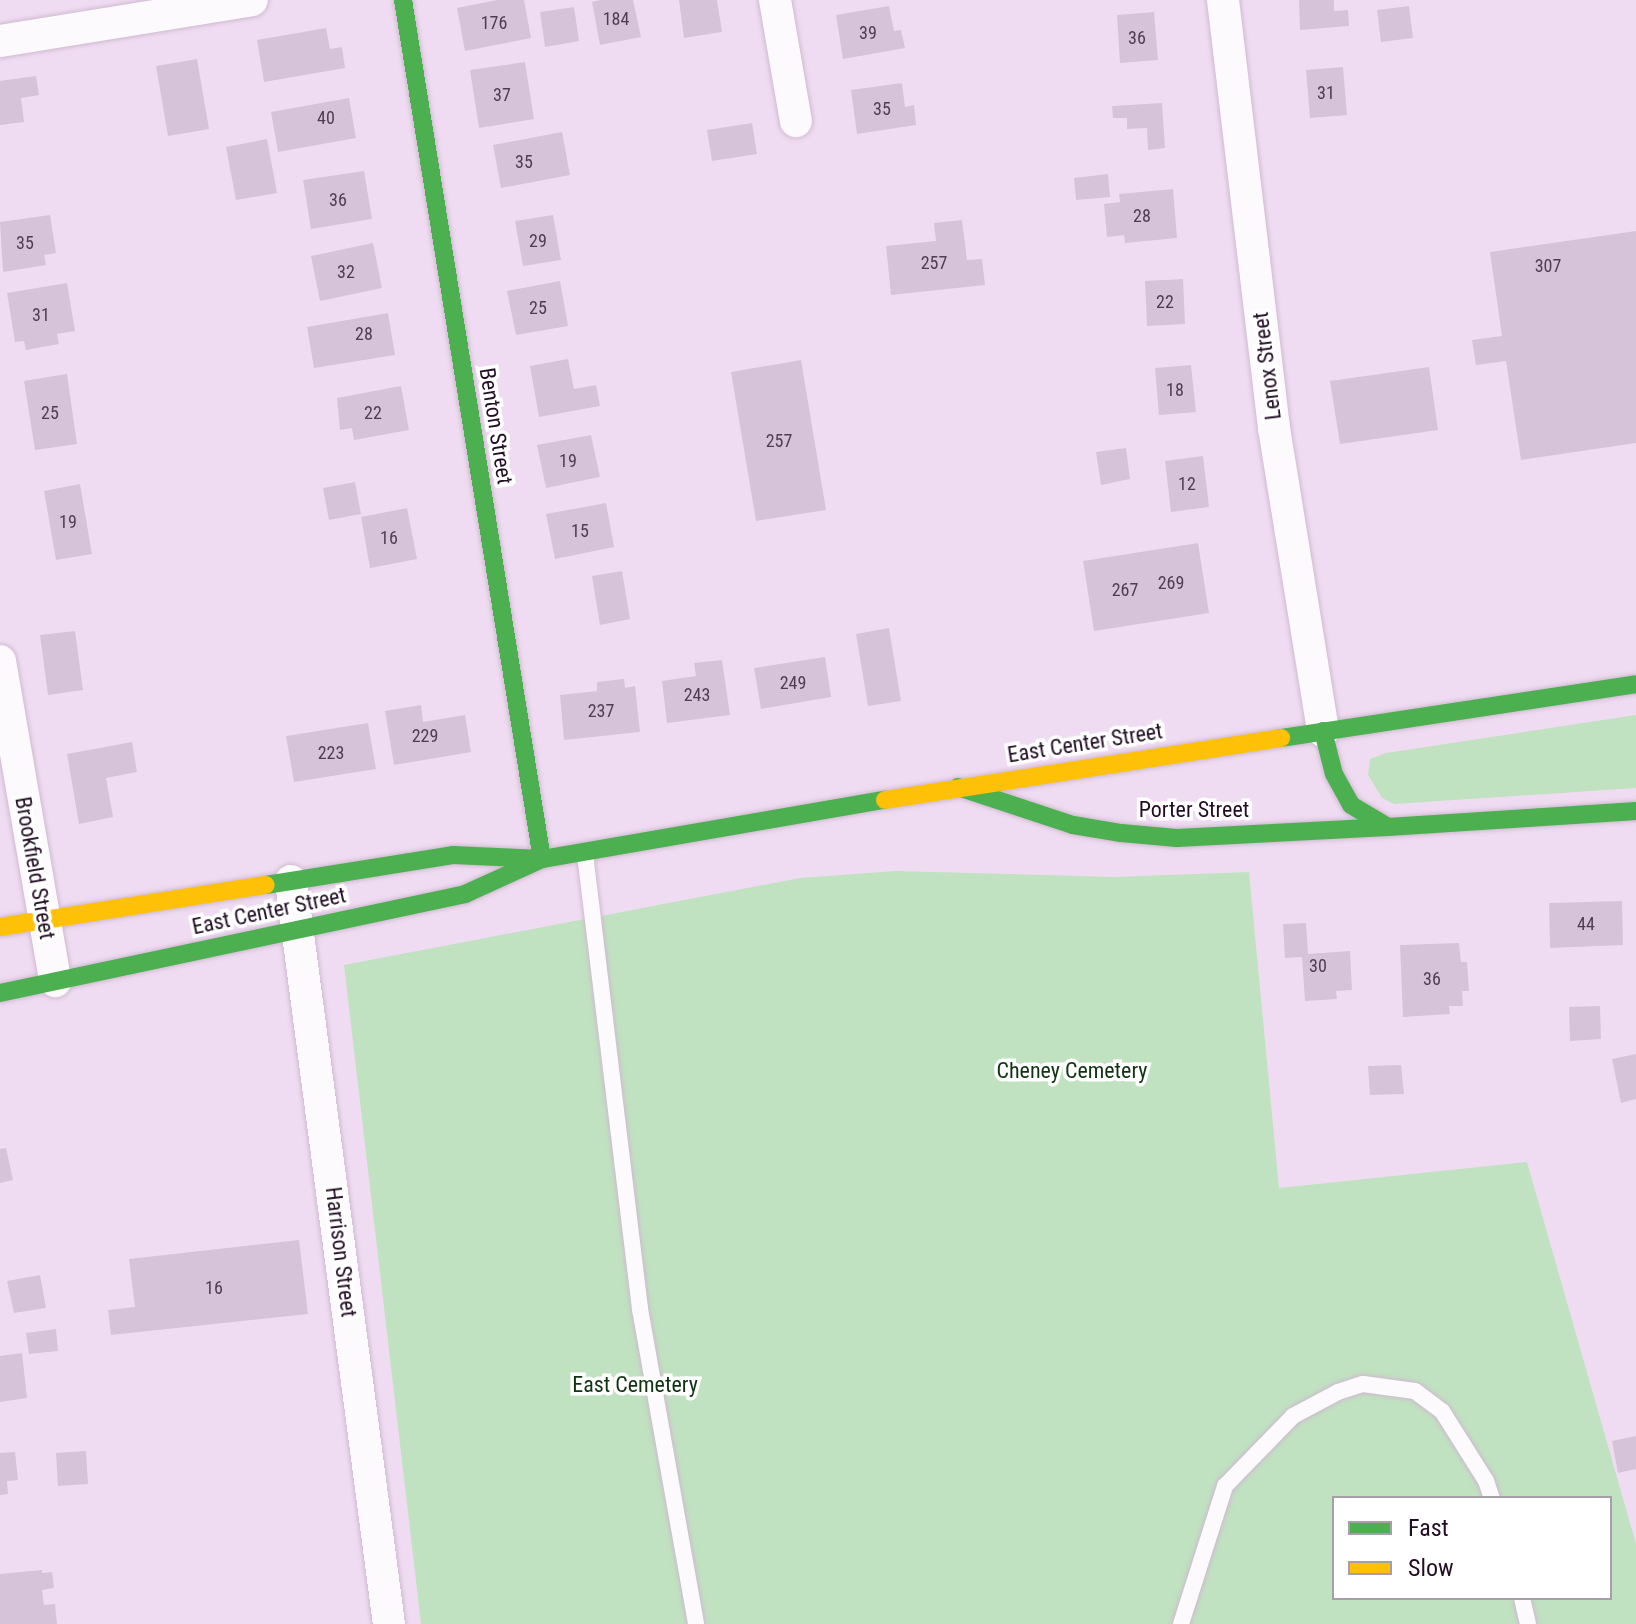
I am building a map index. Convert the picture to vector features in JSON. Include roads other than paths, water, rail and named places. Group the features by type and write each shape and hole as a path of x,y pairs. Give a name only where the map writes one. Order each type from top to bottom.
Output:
{"main road":[{"name":"Benton Street","path":"403,0 542,859"},
{"name":"East Center Street","path":"0,927 453,855 542,859 958,787 1636,684"},
{"path":"1323,731 1334,774 1351,805 1388,827"},
{"name":"Porter Street","path":"958,787 1073,825 1177,838 1636,811"},
{"name":"East Center Street","path":"0,993 465,894 522,871 542,859"}],"street":[{"path":"0,41 252,0"},
{"path":"775,0 796,121"},
{"name":"Lenox Street","path":"1223,0 1274,428 1323,731"},
{"name":"Brookfield Street","path":"0,661 55,981"},
{"name":"Harrison Street","path":"291,881 389,1624"}],"lane":[{"path":"585,851 640,1309 696,1624"},
{"path":"1181,1624 1225,1486 1293,1416 1338,1392 1363,1384 1415,1391 1442,1411 1486,1481 1491,1496"},
{"path":"1522,1600 1528,1624"}],"park label":[{"name":"Cheney Cemetery","path":"1072,1071"},
{"name":"East Cemetery","path":"635,1385"}]}
